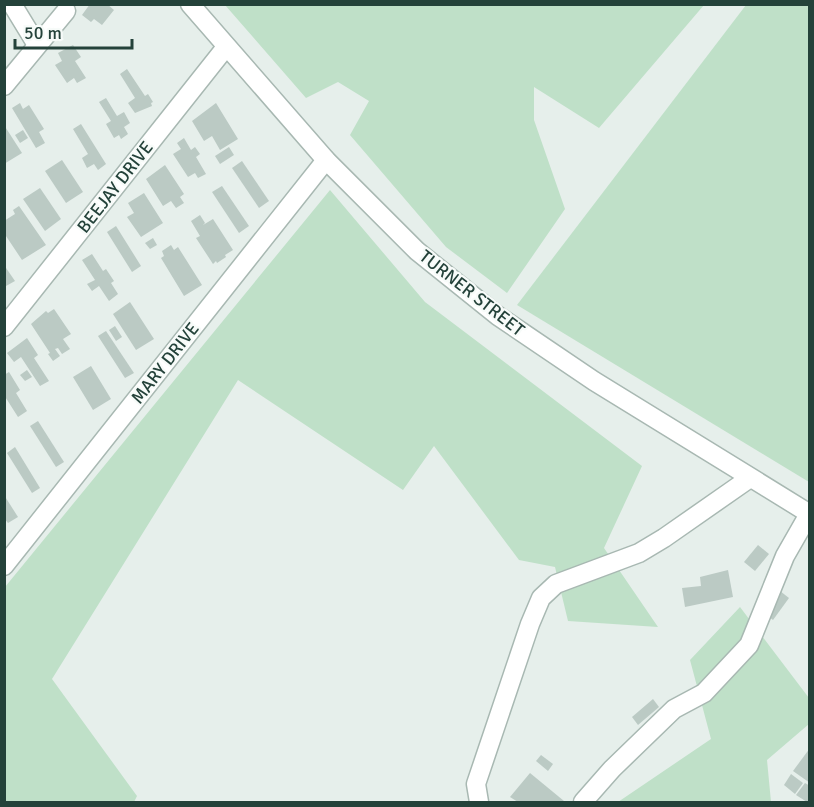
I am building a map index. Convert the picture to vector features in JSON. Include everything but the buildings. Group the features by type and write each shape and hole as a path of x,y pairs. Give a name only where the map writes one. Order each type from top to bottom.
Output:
{"street":[{"path":"12,4 37,45"},
{"name":"TURNER STREET","path":"190,4 326,160 417,251 498,316 594,381 809,514"},
{"path":"4,86 66,11"},
{"name":"BEEJAY DRIVE","path":"4,327 226,47"},
{"name":"MARY DRIVE","path":"4,566 326,160"},
{"path":"478,802 476,784 530,624 541,598 556,584 639,554 750,478"},
{"path":"583,802 612,769 674,709 704,693 749,645 785,556 809,514"}],"green space":[{"path":"225,5 704,5 599,128 534,87 534,120 565,209 507,293 446,247 350,135 369,101 338,82 306,98"},
{"path":"746,5 809,5 809,482 517,305"},
{"path":"330,190 425,302 642,466 604,548 658,627 568,621 555,567 519,560 434,446 403,490 238,380 52,679 137,796 134,802 5,802 5,587"},
{"path":"740,607 809,698 809,724 767,760 771,802 618,802 711,739 690,660"}]}
